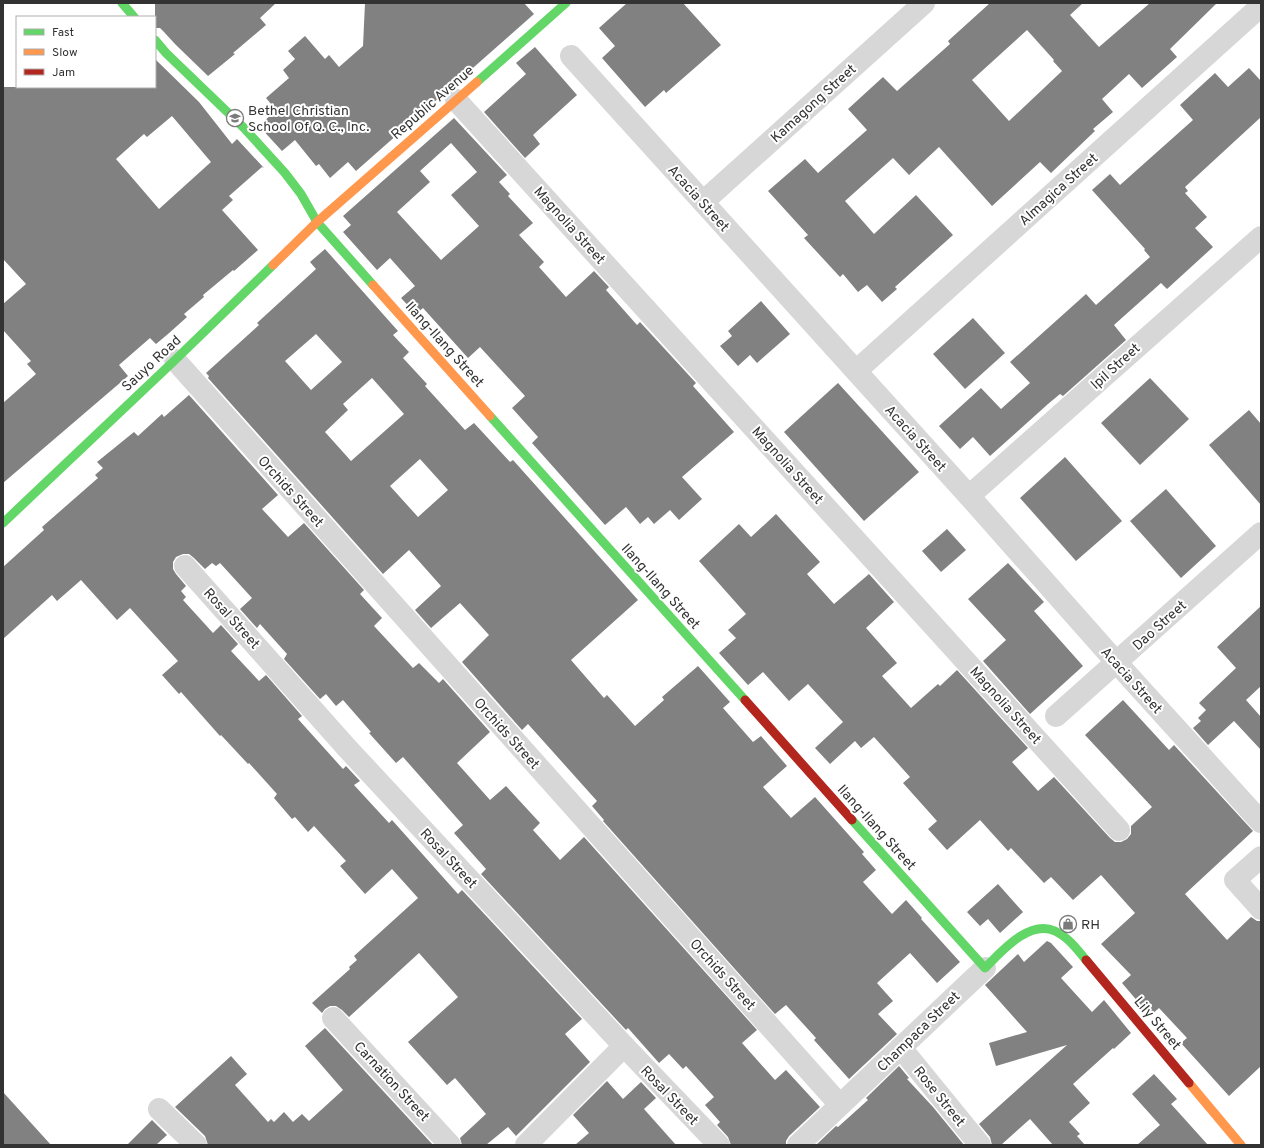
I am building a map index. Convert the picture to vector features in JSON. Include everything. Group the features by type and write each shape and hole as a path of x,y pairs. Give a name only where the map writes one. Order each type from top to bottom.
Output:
{"street":[{"path":"122,3 133,16"},
{"name":"Republic Avenue","path":"317,222 566,3"},
{"name":"Kamagong Street","path":"703,202 924,3"},
{"name":"Almagica Street","path":"856,371 1261,6"},
{"name":"Ilang-Ilang Street","path":"156,41 166,53 244,128 285,173 301,194 317,222 985,968"},
{"name":"Acacia Street","path":"571,56 969,496 1261,822"},
{"name":"Magnolia Street","path":"456,100 1119,830"},
{"name":"Sauyo Road","path":"3,523 175,360 317,222"},
{"name":"Ipil Street","path":"969,496 1261,237"},
{"name":"Orchids Street","path":"175,360 840,1105"},
{"name":"Dao Street","path":"1056,716 1261,533"},
{"name":"Rosal Street","path":"185,566 347,748 624,1046 719,1145"},
{"path":"1261,857 1235,880 1261,909"},
{"name":"Champaca Street","path":"798,1145 1017,939 1036,929 1045,928"},
{"name":"Lily Street","path":"1045,928 1063,936 1078,950 1241,1145"},
{"name":"Carnation Street","path":"333,1018 450,1145"},
{"path":"526,1145 624,1046"},
{"name":"Rose Street","path":"900,1048 980,1145"},
{"path":"159,1108 196,1145"}],"building":[{"path":"155,3 276,3 260,18 266,25 233,53 235,54 208,76 160,28 156,28"},
{"path":"365,3 524,3 534,14 356,171 348,162 330,178 319,164 316,166 295,140 282,151 259,126 276,110 266,98 289,78 283,70 295,59 288,51 305,36 325,59 329,55 339,67 363,46"},
{"path":"627,3 683,3 721,45 666,93 664,90 645,107 602,58 615,46 599,28"},
{"path":"990,3 1083,3 1070,15 1099,47 1150,3 1217,3 1170,49 1177,57 1142,88 1129,74 1102,99 1113,112 1093,129 1095,131 1051,173 1040,162 992,206 939,147 909,175 893,158 845,201 874,234 916,195 953,235 895,287 897,289 882,302 867,285 858,292 843,274 840,277 804,238 808,235 768,191 805,159 818,173 867,130 848,109 883,77 897,91 950,44 948,41","holes":["1027,30 1054,60 1053,61 1062,71 1009,121 972,80"]},
{"path":"535,47 577,95 533,135 540,144 525,158 484,112 526,74 516,63"},
{"path":"156,60 199,102 232,144 237,139 264,168 262,167 229,196 233,200 222,210 258,250 203,295 204,297 184,314 187,317 156,344 150,338 119,365 128,376 3,483 3,403 36,374 27,364 31,361 3,330 3,304 26,284 3,259 3,87 156,88","holes":["172,116 211,162 159,209 116,159 144,134 147,137"]},
{"path":"1249,68 1261,81 1261,117 1185,187 1188,191 1185,193 1207,217 1195,228 1213,247 1167,289 1161,283 1114,325 1126,340 1063,396 1060,394 1048,404 990,456 973,437 960,449 939,426 981,388 1001,409 1030,383 1010,362 1086,294 1096,305 1150,257 1144,250 1145,249 1092,190 1110,174 1120,185 1193,120 1180,105 1215,73 1228,87"},
{"path":"454,118 507,175 499,182 510,194 508,196 533,223 519,235 544,262 539,267 566,297 594,271 609,287 606,290 637,325 640,322 696,383 693,386 734,432 682,477 702,499 679,520 670,510 654,524 648,517 640,524 626,507 605,525 532,443 538,437 512,408 525,396 480,347 468,358 423,308 416,314 401,298 415,286 390,258 377,270 343,232 351,225 343,216","holes":["451,143 477,172 451,195 479,226 441,260 397,212 430,182 420,171"]},
{"path":"325,249 398,331 393,335 409,352 403,358 427,384 425,386 465,430 474,423 510,462 513,460 638,600 571,660 604,698 607,695 635,726 664,700 662,697 698,666 730,702 723,708 753,742 761,736 787,766 763,787 791,818 815,797 864,852 862,854 876,870 863,882 892,914 906,900 960,962 937,983 910,953 877,983 893,1001 878,1014 897,1034 849,1079 814,1040 816,1038 786,1005 775,1014 603,821 604,820 592,806 597,801 528,724 522,730 462,662 489,635 460,603 431,628 415,610 441,586 409,550 383,574 208,378 209,376 206,373 259,325 257,323 316,269 310,262","holes":["316,334 342,362 311,390 285,361","372,378 404,414 351,461 325,432 348,410 343,404","420,459 448,490 418,517 390,486"]},
{"path":"761,301 790,334 757,363 750,355 738,366 720,346 732,336 728,331"},
{"path":"973,318 1005,353 965,389 933,354"},
{"path":"1150,378 1189,419 1140,465 1101,423"},
{"path":"838,383 919,472 864,521 784,432"},
{"path":"189,395 278,495 262,509 288,537 304,523 364,590 360,594 382,618 374,626 413,668 419,663 439,683 443,679 490,732 457,763 490,800 506,786 540,823 533,830 560,860 584,837 757,1030 742,1043 775,1080 786,1070 820,1107 789,1136 786,1141 786,1145 731,1145 728,1137 717,1125 720,1122 705,1105 714,1097 686,1066 683,1069 669,1054 659,1063 628,1028 626,1030 481,874 486,869 454,833 463,825 403,757 396,763 369,733 371,732 343,700 336,706 326,694 320,699 284,659 287,654 260,624 257,628 240,609 252,598 220,563 216,566 212,563 205,569 189,554 183,554 176,557 173,562 173,569 186,586 181,591 186,597 183,600 213,633 221,625 238,644 231,651 259,681 266,675 302,716 298,719 343,769 346,766 360,781 354,785 389,823 392,820 458,894 462,890 582,1019 565,1034 590,1062 516,1136 508,1127 486,1145 462,1145 460,1138 486,1114 455,1078 447,1085 408,1042 458,997 419,953 349,1017 336,1006 330,1006 322,1013 312,1003 350,969 349,967 357,960 354,956 418,898 392,869 365,894 340,866 346,861 314,826 308,832 295,817 292,819 274,798 277,794 249,763 248,764 221,735 220,736 181,692 179,694 162,675 178,661 130,608 117,620 81,580 57,601 52,595 3,639 3,567 44,530 42,527 98,478 95,475 103,468 97,462 134,432 138,436 162,414 164,417"},
{"path":"1249,410 1261,424 1261,505 1209,445"},
{"path":"1065,457 1122,521 1076,561 1020,498"},
{"path":"1166,489 1216,546 1181,578 1130,521"},
{"path":"776,514 820,562 807,574 834,604 869,574 894,602 866,628 897,663 882,676 911,708 938,684 940,686 957,670 1028,748 1012,762 1038,791 1054,777 1110,838 1115,842 1121,842 1127,839 1131,834 1131,826 1152,807 1085,735 1123,700 1169,750 1174,745 1253,831 1185,894 1227,940 1251,917 1257,921 1261,921 1261,1066 1229,1096 1181,1043 1187,1038 1159,1008 1150,1016 1122,983 1131,975 1101,944 1135,913 1101,875 1073,900 1051,877 1044,883 1011,848 1008,851 980,820 947,850 928,829 937,821 903,783 910,777 874,737 861,748 855,741 830,764 815,748 843,722 808,684 789,701 763,672 748,685 719,653 736,638 728,630 746,614 699,561 739,524 751,537"},
{"path":"947,529 966,550 941,572 922,551"},
{"path":"1008,563 1044,602 1034,611 1083,666 1030,714 983,661 1006,640 968,599"},
{"path":"1261,606 1261,686 1246,700 1261,717 1261,750 1234,721 1208,745 1193,728 1201,721 1198,718 1206,710 1199,703 1236,668 1217,647"},
{"path":"998,884 1023,912 1000,933 988,919 980,926 967,912"},
{"path":"1047,941 1051,943 1073,967 1061,978 1092,1012 1104,1000 1131,1033 1073,1084 1090,1103 1069,1122 1080,1134 1077,1136 1085,1145 1053,1145 1030,1119 1001,1145 992,1145 990,1137 979,1124 1067,1045 996,1066 989,1043 1027,1032 985,985 1018,954 1024,962"},
{"path":"325,1028 433,1145 208,1145 205,1136 175,1107 231,1056 247,1074 235,1085 268,1122 271,1119 274,1122 284,1112 293,1122 302,1114 309,1121 343,1090 305,1046"},
{"path":"899,1066 909,1078 907,1079 933,1107 964,1145 816,1145 836,1126 838,1127 868,1100 866,1098"},
{"path":"1154,1074 1177,1099 1171,1104 1208,1145 1137,1145 1160,1125 1132,1094"},
{"path":"607,1081 623,1099 641,1082 656,1098 644,1109 676,1145 575,1145 589,1133 573,1115"},
{"path":"3,1092 51,1145 3,1145"},
{"path":"152,1120 167,1135 156,1145 127,1145"}],"traffic: fast":[{"path":"122,3 133,16"},
{"path":"477,82 566,3"},
{"path":"156,41 166,53 244,128 285,173 301,194 317,222 373,285"},
{"path":"3,523 273,265"},
{"path":"490,416 745,700"},
{"path":"852,820 985,968 1016,939 1035,929 1045,928 1055,931 1064,937 1086,960"}],"traffic: slow":[{"path":"273,265 317,222 477,82"},
{"path":"373,285 490,416"},
{"path":"1189,1083 1241,1145"}],"traffic: jam":[{"path":"745,700 852,820"},
{"path":"1086,960 1189,1083"}],"place":[{"name":"Bethel Christian School Of Q. C., Inc.","path":"235,118"},
{"name":"RH","path":"1068,924"}]}
